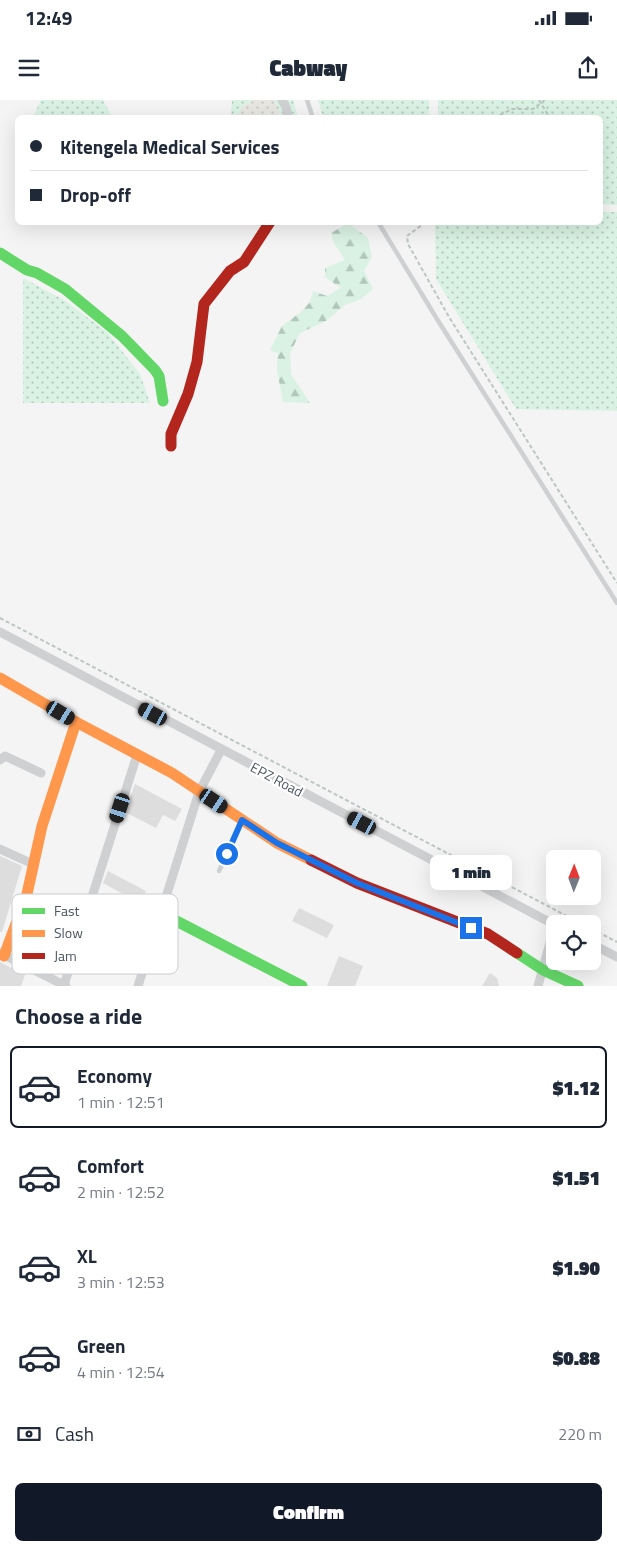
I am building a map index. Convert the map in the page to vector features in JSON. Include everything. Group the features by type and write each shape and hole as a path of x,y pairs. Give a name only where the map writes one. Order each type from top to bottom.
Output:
{"street":[{"path":"282,100 287,115"},
{"path":"171,446 171,434 188,394 195,370 204,304 230,271 244,262 268,225"},
{"path":"0,253 27,270 54,281 122,336 159,376 163,401"},
{"name":"EPZ Road","path":"0,632 546,920"},
{"path":"0,678 76,722 172,773 277,843 357,883 488,934 542,970 578,986"},
{"path":"27,894 32,864 42,826 76,722"},
{"path":"168,894 199,792 221,750"},
{"path":"94,894 137,755"},
{"path":"2,757 41,773"},
{"path":"0,849 32,864"},
{"path":"178,921 302,986"},
{"path":"2,954 12,930"},
{"path":"601,949 617,957"},
{"path":"538,986 546,956"},
{"path":"41,974 65,986 69,974"},
{"path":"138,986 142,974"}],"lane":[{"path":"308,100 312,115"},
{"path":"380,225 437,319 617,603"},
{"path":"219,871 242,820"}],"path":[{"path":"539,100 548,115"},
{"path":"500,115 512,109 533,109 545,100"},
{"path":"422,225 407,236 408,244 449,317 617,583"},
{"path":"0,618 565,915"},
{"path":"601,934 617,942"}],"green space":[{"path":"41,100 103,100 111,115 34,115"},
{"path":"232,100 293,100 297,115 231,115"},
{"path":"318,100 429,100 429,115 322,115"},
{"path":"438,100 617,100 617,205 603,204 603,115 438,115"},
{"path":"603,212 617,212 617,411 516,409 436,279 435,225 603,225"},
{"path":"345,225 351,225 368,238 372,257 364,271 373,289 361,299 345,305 326,321 300,333 290,353 291,374 310,403 283,402 277,370 278,353 270,350 282,326 301,312 310,302 313,291 327,296 341,288 325,277 325,268 345,260 334,243 331,233"},
{"path":"23,278 64,300 107,332 140,374 150,403 23,403"}],"sand":[{"path":"254,100 274,100 280,113 278,115 238,115 242,107"}],"building":[{"path":"135,784 182,809 175,821 163,815 156,828 125,812"},
{"path":"0,856 22,866 2,932 0,932"},
{"path":"108,871 146,891 144,894 123,894 103,883"},
{"path":"299,908 334,925 327,938 292,921"},
{"path":"339,956 363,966 355,986 327,986"},
{"path":"0,962 12,968 12,974 25,975 21,986 0,986"},
{"path":"490,973 497,978 499,986 482,986"}],"traffic: fast":[{"path":"0,253 27,270 37,273 65,289 122,336 159,376 163,401"},
{"path":"178,922 302,986"},
{"path":"517,953 543,970 578,986"}],"traffic: slow":[{"path":"0,678 76,722 172,773 277,843 311,860"},
{"path":"27,894 42,826 76,722"},
{"path":"4,956 12,934"}],"traffic: jam":[{"path":"171,446 171,434 188,394 197,362 204,304 230,271 244,262 268,225"},
{"path":"311,860 357,883 488,934 517,953"}],"route":[{"path":"227,854 242,820 277,843 357,883 471,928"}]}
